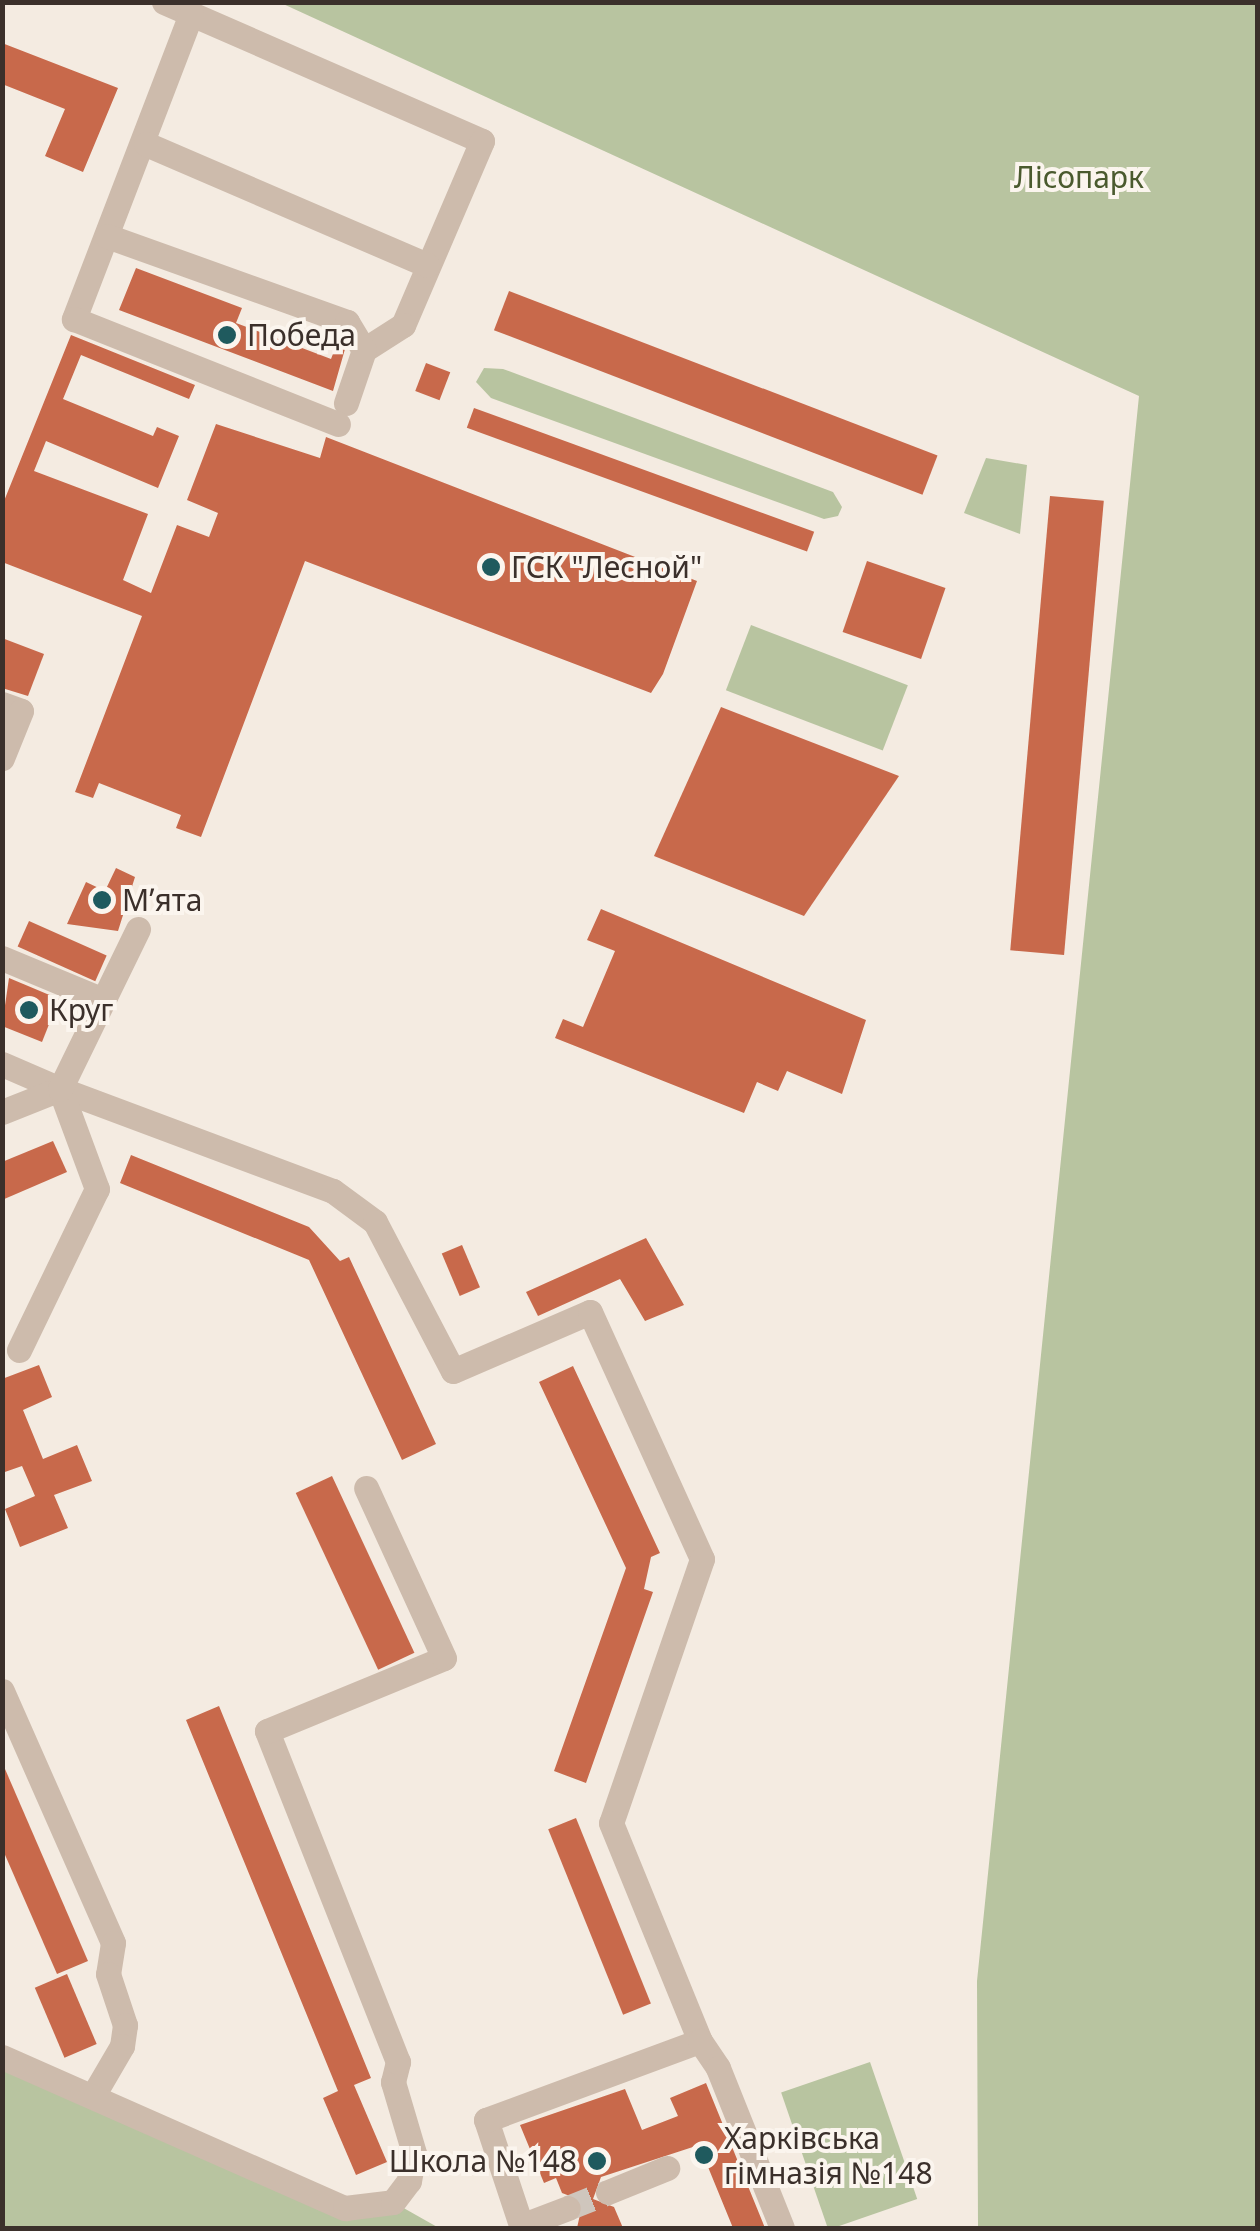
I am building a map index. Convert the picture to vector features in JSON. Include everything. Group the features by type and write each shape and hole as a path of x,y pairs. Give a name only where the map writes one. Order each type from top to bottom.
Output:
{"street":[{"path":"164,2 482,141 426,265 404,325 364,350 342,414 74,319 146,144 190,14"},
{"path":"146,144 426,265"},
{"path":"108,236 347,322 364,350"},
{"path":"2,704 21,711 2,758"},
{"path":"2,1112 60,1089 138,928"},
{"path":"2,958 103,1000"},
{"path":"2,1064 332,1191 375,1222 453,1371 590,1312 702,1559 611,1824 700,2041 718,2068 782,2228"},
{"path":"19,1350 98,1190 60,1089"},
{"path":"2,2057 94,2094 345,2208 370,2209 393,2202 409,2180 414,2153 394,2082 398,2062 267,1730 444,1658 366,1488"},
{"path":"2,1691 113,1943 108,1974 125,2025 122,2046 94,2094"},
{"path":"568,2208 522,2227 486,2120 700,2041"},
{"path":"608,2192 667,2168"}],"green space":[{"name":"Лісопарк","path":"281,3 1257,3 1257,2228 978,2228 977,1981 1139,396"},
{"path":"484,368 503,369 833,492 842,507 838,516 824,519 491,398 476,382"},
{"path":"986,458 1027,465 1020,534 964,513"},
{"path":"751,625 908,685 883,751 726,690"},
{"path":"2,2057 345,2208 393,2202 439,2228 3,2228"},
{"path":"870,2062 917,2199 828,2228 781,2093"}],"building":[{"path":"2,43 118,88 83,172 45,156 65,109 2,84"},
{"name":"Победа","path":"136,268 242,308 236,323 331,359 336,346 345,349 333,391 119,310"},
{"path":"509,291 938,455 922,495 494,330"},
{"path":"71,335 195,385 189,399 81,355 63,399 153,436 157,427 179,436 158,488 46,441 34,471 148,514 123,580 151,593 177,525 209,537 218,513 187,500 216,424 320,458 326,437 697,581 663,674 651,693 305,561 201,837 176,828 181,815 99,783 93,798 75,792 142,616 2,562 2,506"},
{"path":"426,363 450,372 440,400 415,391"},
{"path":"474,408 814,532 807,552 467,428"},
{"path":"1050,496 1104,501 1064,955 1010,950"},
{"path":"867,561 945,588 921,659 843,632"},
{"path":"2,638 44,654 28,696 2,688"},
{"path":"721,707 899,776 804,916 654,856"},
{"name":"Мʼята","path":"116,868 135,877 118,931 67,924 86,882 105,891"},
{"path":"601,909 866,1020 842,1094 787,1071 778,1091 757,1082 744,1113 555,1038 563,1019 583,1027 615,951 587,940"},
{"path":"29,921 107,956 95,981 18,947"},
{"name":"Круг","path":"9,978 59,999 42,1042 2,1026"},
{"path":"53,1141 67,1172 2,1200 2,1162"},
{"path":"131,1155 309,1227 340,1261 349,1257 436,1444 402,1460 309,1260 120,1183"},
{"path":"646,1238 684,1305 645,1321 620,1279 538,1316 526,1292"},
{"path":"462,1245 480,1287 460,1296 442,1254"},
{"path":"39,1365 52,1397 23,1410 43,1459 77,1445 92,1481 54,1495 68,1528 20,1547 5,1509 35,1496 22,1466 2,1473 2,1379"},
{"path":"573,1366 660,1553 651,1557 644,1589 653,1592 586,1783 554,1771 626,1568 539,1382"},
{"path":"332,1476 414,1653 378,1670 296,1493"},
{"path":"219,1706 371,2078 354,2085 387,2162 356,2175 323,2098 338,2091 186,1720"},
{"path":"2,1762 88,1961 57,1974 2,1848"},
{"path":"576,1818 651,2003 623,2015 548,1829"},
{"path":"67,1974 97,2044 64,2058 35,1988"},
{"name":"Школа №148","path":"706,2083 765,2228 733,2228 699,2145 601,2177 593,2199 614,2207 623,2228 577,2228 583,2201 562,2193 556,2178 544,2183 520,2125 625,2089 642,2130 678,2116 670,2098"}],"tunnel":[{"path":"568,2208 608,2192"}],"place":[{"name":"Победа","path":"227,335"},
{"name":"ГСК \"Лесной\"","path":"491,567"},
{"name":"Мʼята","path":"102,900"},
{"name":"Круг","path":"29,1010"},
{"name":"Харківська гімназія №148","path":"704,2155"},
{"name":"Школа №148","path":"597,2161"}]}
